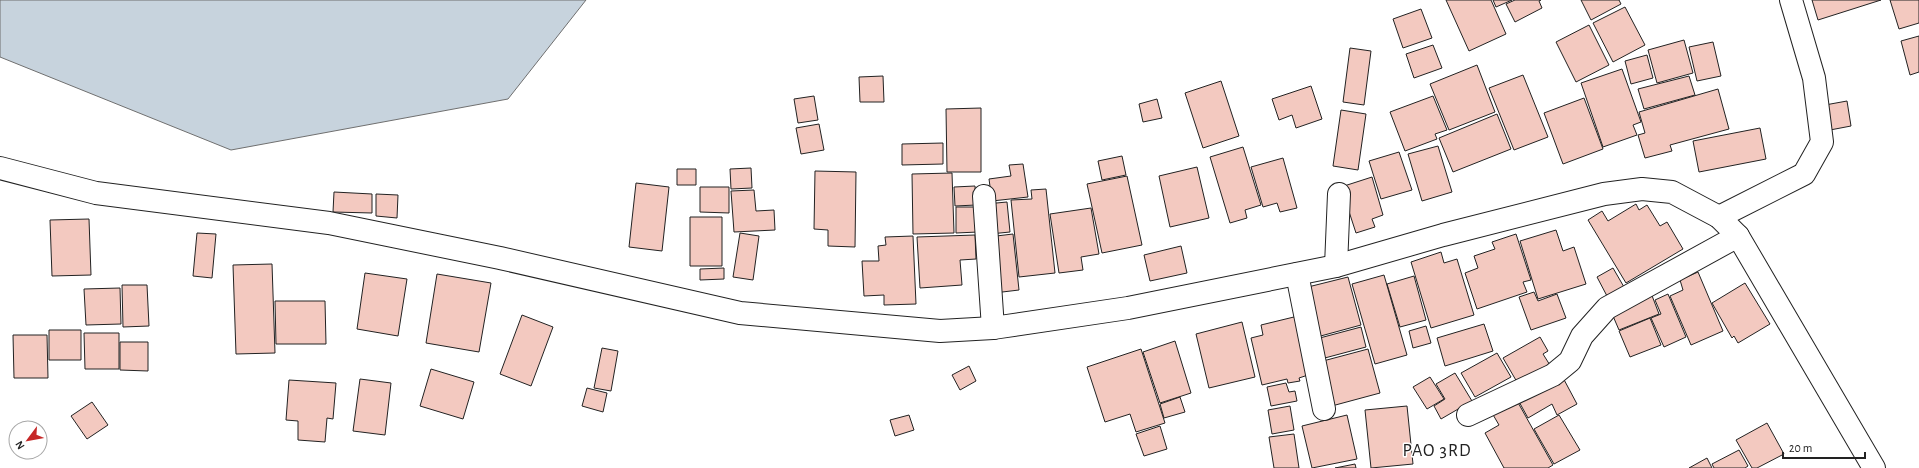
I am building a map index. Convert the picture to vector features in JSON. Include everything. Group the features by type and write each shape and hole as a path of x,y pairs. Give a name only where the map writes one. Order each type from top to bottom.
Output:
{"street":[{"path":"1719,218 1804,174 1822,142 1814,78 1791,0"},
{"path":"0,168 96,193 337,224 500,258 740,313 940,331 993,328 1128,308 1336,266 1459,231 1604,194 1642,189 1672,192 1719,218 1738,236 1874,468"},
{"path":"1336,266 1339,194"},
{"path":"984,196 993,328"},
{"path":"1468,415 1553,375 1570,361 1582,336 1607,308 1738,236"},
{"path":"1297,274 1324,409"}],"shaded area":[{"path":"0,0 586,0 508,99 231,150 0,57"}],"building":[{"path":"1446,0 1491,0 1506,34 1469,51"},
{"path":"1493,0 1512,0 1496,7"},
{"path":"1515,0 1541,0 1539,1 1542,8 1515,22 1506,4"},
{"path":"1581,0 1619,0 1621,4 1591,20"},
{"path":"1812,0 1881,0 1818,20"},
{"path":"1890,0 1919,0 1919,23 1899,29"},
{"path":"1625,7 1645,45 1613,62 1593,23"},
{"path":"1421,9 1432,38 1403,48 1393,19"},
{"path":"1589,25 1609,65 1576,82 1556,42"},
{"path":"1919,36 1919,72 1910,75 1901,41"},
{"path":"1684,40 1693,73 1657,83 1648,50"},
{"path":"1713,42 1721,76 1697,81 1689,47"},
{"path":"1433,45 1442,68 1414,78 1406,54"},
{"path":"1350,48 1371,51 1364,105 1343,102"},
{"path":"1647,55 1653,78 1631,84 1625,61"},
{"path":"1477,65 1495,112 1449,130 1430,84"},
{"path":"1622,69 1641,122 1633,125 1637,135 1603,147 1581,83"},
{"path":"1523,75 1548,137 1514,150 1489,88"},
{"path":"883,76 884,102 860,102 859,77"},
{"path":"1689,76 1695,95 1644,109 1638,89"},
{"path":"1221,81 1239,136 1203,148 1185,93"},
{"path":"1311,86 1322,119 1296,128 1292,115 1279,120 1272,99"},
{"path":"1718,89 1729,129 1670,145 1672,151 1645,158 1638,135 1645,133 1639,112"},
{"path":"814,96 818,120 798,123 794,99"},
{"path":"1433,96 1447,130 1435,134 1437,139 1405,151 1390,112"},
{"path":"1584,98 1603,149 1563,164 1544,113"},
{"path":"1157,99 1162,118 1143,122 1139,104"},
{"path":"1847,101 1851,126 1830,130 1825,105"},
{"path":"981,108 981,172 947,172 946,109"},
{"path":"1341,110 1366,114 1358,170 1333,166"},
{"path":"1497,114 1511,149 1453,172 1439,138"},
{"path":"819,124 824,150 801,154 796,128"},
{"path":"1760,128 1766,159 1699,172 1693,141"},
{"path":"943,143 943,164 902,165 902,144"},
{"path":"1438,146 1452,192 1422,201 1408,154"},
{"path":"1243,147 1261,205 1245,210 1247,218 1230,223 1210,157"},
{"path":"1399,152 1412,190 1381,199 1369,161"},
{"path":"1122,156 1126,175 1102,180 1098,161"},
{"path":"1283,158 1297,208 1280,212 1277,203 1263,207 1251,167"},
{"path":"1023,164 1028,197 992,201 989,179 1011,176 1009,165"},
{"path":"1197,167 1209,218 1170,227 1159,176"},
{"path":"751,168 752,188 731,189 730,169"},
{"path":"677,169 696,169 696,185 677,185"},
{"path":"815,171 856,172 855,247 828,246 828,230 814,229"},
{"path":"952,173 954,233 913,234 912,174"},
{"path":"1127,176 1142,245 1102,253 1087,184"},
{"path":"1372,177 1383,215 1372,219 1375,227 1356,233 1341,187"},
{"path":"636,183 669,187 662,251 629,247"},
{"path":"975,186 976,205 955,206 954,187"},
{"path":"700,187 729,187 729,213 700,212"},
{"path":"1046,189 1055,273 1019,277 1011,200 1032,199 1031,190"},
{"path":"754,190 756,211 774,210 775,230 734,232 731,191"},
{"path":"334,192 372,194 372,213 333,212"},
{"path":"376,194 398,195 397,218 376,216"},
{"path":"1007,202 1010,232 990,234 986,204"},
{"path":"1636,204 1639,210 1647,205 1660,226 1667,222 1683,249 1626,283 1588,220 1602,211 1608,221"},
{"path":"956,207 976,207 978,232 956,233"},
{"path":"1091,208 1099,254 1081,257 1083,270 1059,273 1050,214"},
{"path":"690,217 722,217 722,266 690,266"},
{"path":"89,219 91,275 52,276 50,220"},
{"path":"1556,230 1563,251 1574,247 1586,284 1538,299 1520,241"},
{"path":"197,233 216,234 212,278 193,276"},
{"path":"740,233 759,236 753,280 733,277"},
{"path":"1013,234 1019,290 994,293 988,237"},
{"path":"1516,234 1531,280 1523,282 1527,292 1477,309 1465,273 1478,268 1474,256 1495,249 1492,242"},
{"path":"975,235 976,259 960,260 962,285 920,288 917,237"},
{"path":"913,236 916,304 884,305 884,295 864,296 862,261 879,261 878,246 886,245 885,237"},
{"path":"1181,246 1187,273 1150,281 1144,255"},
{"path":"1441,252 1444,263 1457,259 1474,315 1431,328 1411,262"},
{"path":"272,264 275,353 236,354 233,265"},
{"path":"724,268 724,279 700,280 700,269"},
{"path":"1613,268 1624,287 1607,296 1597,277"},
{"path":"1698,272 1723,331 1691,345 1670,296 1683,290 1680,280"},
{"path":"365,273 407,279 398,336 357,329"},
{"path":"437,274 491,283 479,352 426,343"},
{"path":"1384,275 1407,355 1375,364 1352,284"},
{"path":"1414,276 1426,320 1400,327 1387,284"},
{"path":"1348,277 1361,325 1317,337 1304,288"},
{"path":"1745,283 1770,324 1738,343 1734,336 1732,338 1712,303"},
{"path":"122,285 147,285 149,326 123,327"},
{"path":"120,288 121,324 86,325 84,289"},
{"path":"1534,292 1538,301 1557,294 1566,318 1531,330 1519,297"},
{"path":"1651,293 1659,314 1619,330 1610,309"},
{"path":"1668,294 1686,337 1664,347 1651,318 1661,314 1655,300"},
{"path":"275,301 325,301 326,344 276,344"},
{"path":"522,315 553,327 531,386 500,374"},
{"path":"1298,316 1311,374 1299,378 1300,381 1288,383 1287,379 1262,385 1251,338 1263,335 1261,325"},
{"path":"1650,318 1661,345 1630,357 1619,331"},
{"path":"1242,322 1255,377 1209,388 1196,334"},
{"path":"1484,324 1493,351 1445,366 1437,338"},
{"path":"1426,326 1431,343 1413,348 1409,331"},
{"path":"1361,327 1366,347 1321,359 1316,339"},
{"path":"49,330 81,330 81,360 49,360"},
{"path":"84,333 119,333 119,369 85,369"},
{"path":"13,335 47,335 48,378 14,378"},
{"path":"1540,337 1548,351 1543,354 1553,370 1517,382 1503,358"},
{"path":"1175,341 1191,393 1160,403 1143,352"},
{"path":"120,342 148,342 148,371 120,370"},
{"path":"602,348 618,351 611,391 594,388"},
{"path":"1141,349 1165,423 1136,432 1130,414 1105,422 1087,367"},
{"path":"1368,349 1380,393 1328,407 1323,361"},
{"path":"1497,353 1511,377 1475,397 1461,373"},
{"path":"969,366 976,381 960,390 952,375"},
{"path":"431,369 474,382 463,419 420,406"},
{"path":"1455,373 1472,401 1441,419 1434,406 1445,399 1436,384"},
{"path":"1561,374 1577,404 1557,415 1552,404 1528,418 1517,398"},
{"path":"1430,377 1444,399 1427,409 1413,387"},
{"path":"360,379 391,383 385,435 353,431"},
{"path":"289,380 336,383 333,419 327,418 325,442 298,440 298,421 286,420"},
{"path":"1286,383 1289,392 1295,391 1297,401 1271,406 1267,387"},
{"path":"587,388 607,393 603,412 582,406"},
{"path":"1180,397 1185,412 1164,418 1160,404"},
{"path":"1516,399 1553,465 1548,468 1504,468 1485,433 1499,425 1492,413"},
{"path":"92,402 108,425 87,439 71,416"},
{"path":"1290,406 1294,430 1272,434 1268,410"},
{"path":"1407,406 1413,464 1371,468 1365,410"},
{"path":"909,415 914,430 895,436 890,420"},
{"path":"1347,415 1357,459 1312,468 1302,426"},
{"path":"1559,415 1580,450 1554,464 1534,429"},
{"path":"1767,423 1784,454 1757,468 1752,468 1736,440"},
{"path":"1160,426 1167,449 1144,456 1136,434"},
{"path":"1294,434 1299,468 1274,468 1269,437"},
{"path":"1739,450 1748,466 1745,468 1714,468 1712,464"},
{"path":"1707,458 1712,468 1689,468"},
{"path":"1355,464 1356,468 1335,468"}],"district":[{"name":"PAO 3RD","path":"1437,451"}]}
